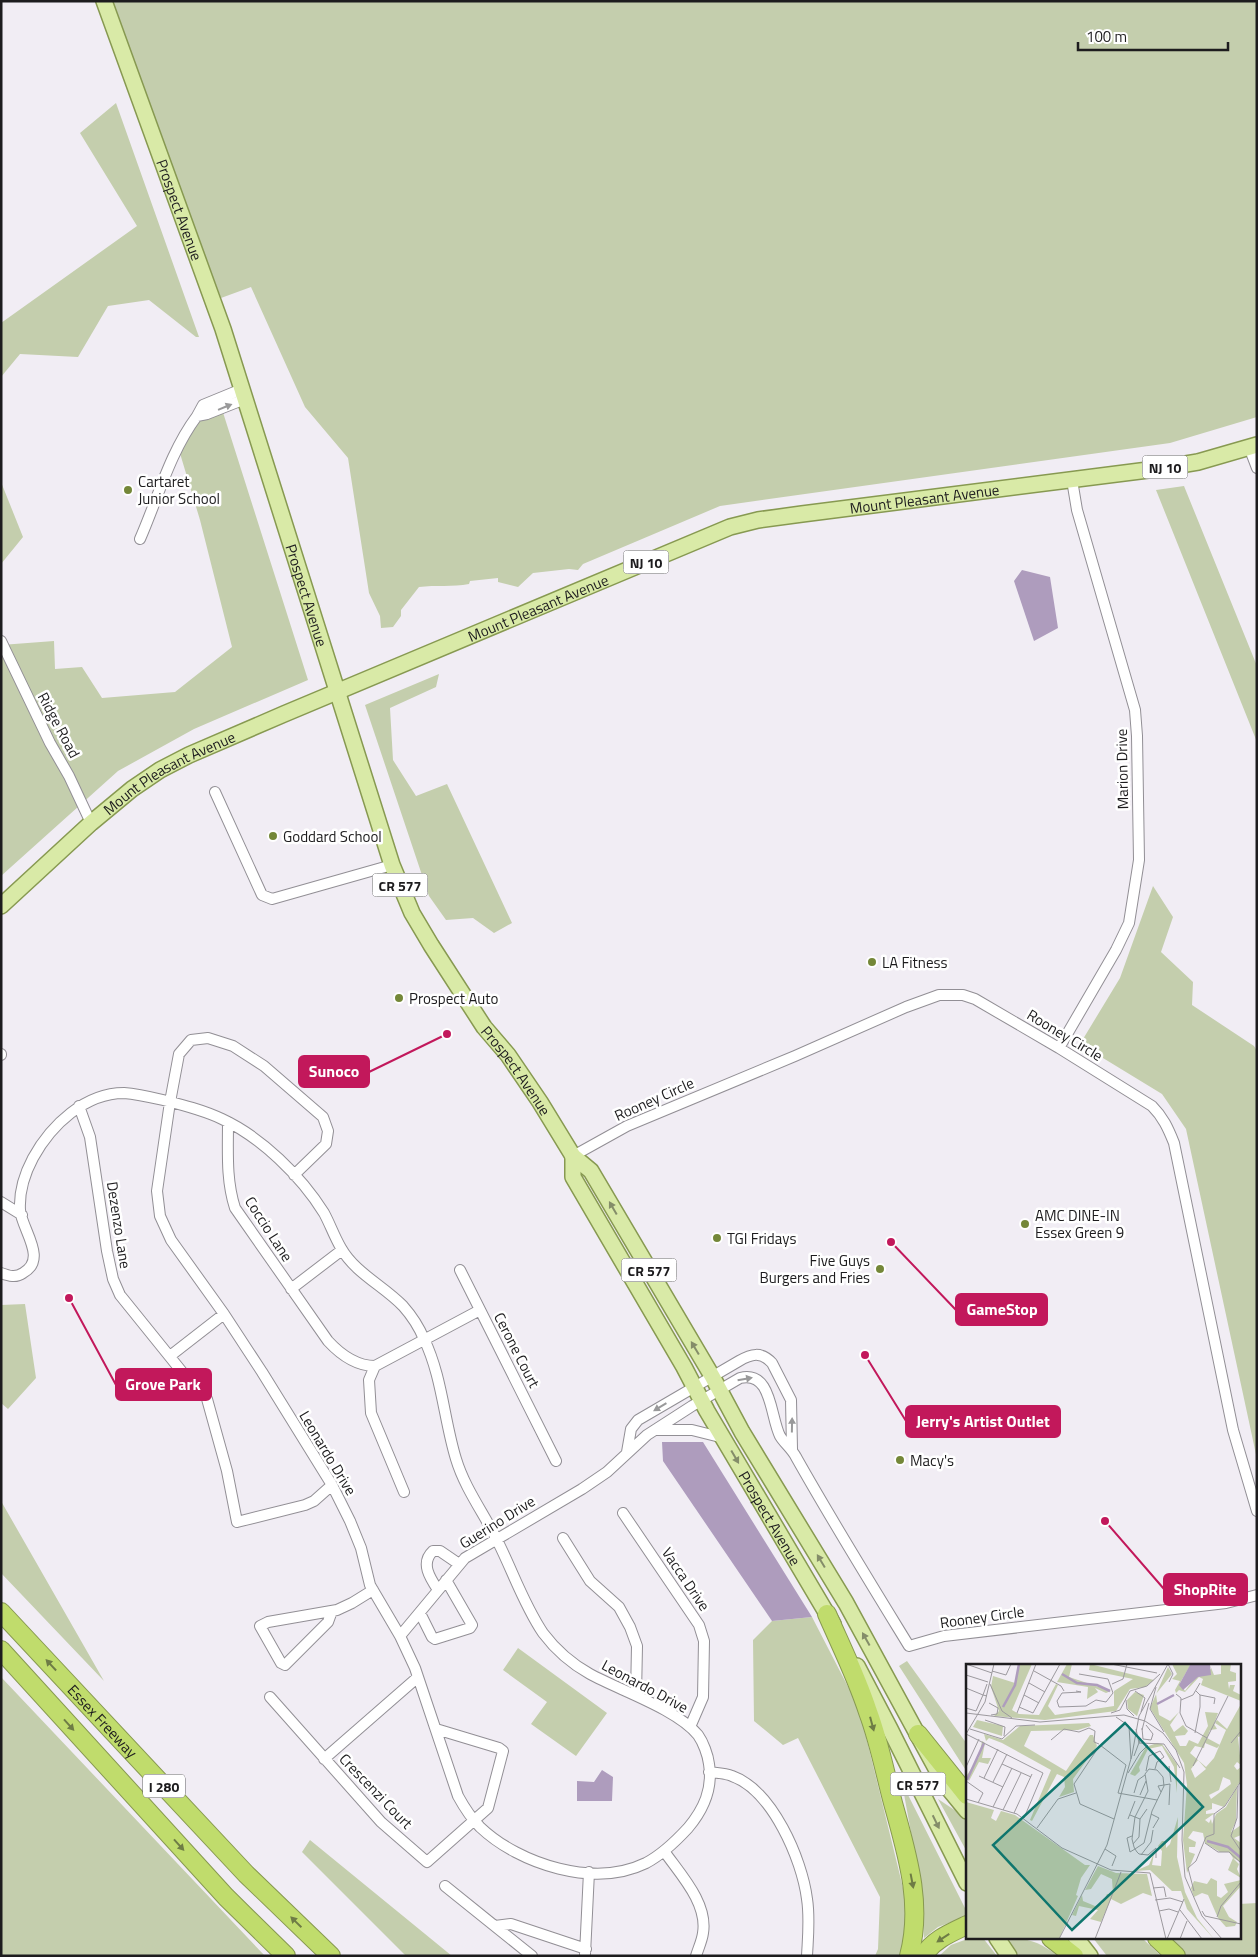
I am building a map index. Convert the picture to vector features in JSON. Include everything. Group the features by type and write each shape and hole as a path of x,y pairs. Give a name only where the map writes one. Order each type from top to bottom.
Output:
{"highway":[{"name":"Essex Freeway","path":"1,1612 246,1874 331,1956"},
{"path":"827,1614 869,1712 907,1854 914,1894 915,1916 914,1937 909,1956"},
{"name":"Essex Freeway","path":"1,1650 226,1897 286,1956"},
{"path":"918,1734 966,1794"},
{"path":"923,1956 935,1943 966,1925"},
{"path":"1054,1940 1074,1956"},
{"path":"1159,1940 1176,1956"}],"main road":[{"name":"Prospect Avenue","path":"104,1 219,320 392,865 412,913 484,1027 508,1055 573,1156 591,1171 712,1376 742,1432 846,1603 944,1783 966,1810"},
{"name":"Mount Pleasant Avenue","path":"1,906 91,822 132,789 160,770 206,748 730,527 758,520 1198,462 1253,446"},
{"name":"Prospect Avenue","path":"573,1156 573,1177 872,1693 966,1881"},
{"path":"998,1940 1009,1956"},
{"path":"1078,1940 1090,1956"}],"street":[{"path":"140,538 174,455 189,427 197,416 208,414 243,394"},
{"path":"1253,446 1257,468"},
{"name":"Marion Drive","path":"1059,1048 1116,950 1129,923 1139,860 1135,710 1077,510 1072,480"},
{"name":"Ridge Road","path":"1,641 50,743 69,776 91,822"},
{"path":"215,792 262,895 272,899 392,865"},
{"name":"Rooney Circle","path":"573,1156 627,1126 795,1056 906,1007 939,995 958,995 975,999 1059,1048 1152,1106 1168,1127 1174,1143 1233,1430 1257,1511"},
{"path":"170,1102 179,1054 191,1040 208,1038 233,1046 264,1066 323,1116 328,1131 326,1144 294,1174"},
{"name":"Leonardo Drive","path":"1,1273 8,1276 22,1274 28,1271 34,1259 33,1246 22,1215 22,1193 26,1174 42,1142 79,1106 94,1099 122,1093 138,1094 170,1102 202,1110 251,1135 275,1155 294,1174 323,1211 342,1250 352,1263 401,1304 411,1316 424,1339 439,1384 458,1466 496,1538 525,1602 544,1634 564,1656 588,1673 636,1695 670,1714 690,1727 700,1737 709,1762 710,1786 705,1804 696,1819 676,1841 645,1863 630,1869 615,1872 589,1872 553,1868 534,1861 489,1835 474,1821 458,1796 418,1676 400,1636 372,1590 361,1548 332,1485 224,1314 171,1240 160,1216 157,1191 170,1102"},
{"name":"Dezenzo Lane","path":"79,1106 90,1137 113,1279 120,1295 191,1383"},
{"name":"Coccio Lane","path":"228,1122 229,1190 235,1208 328,1341 338,1352 359,1363 374,1366"},
{"path":"1,1202 22,1215"},
{"path":"291,1290 342,1250"},
{"path":"460,1270 480,1310"},
{"name":"Cerone Court","path":"374,1366 480,1310 556,1460"},
{"path":"170,1356 224,1314"},
{"name":"Rooney Circle","path":"712,1376 748,1356 758,1354 767,1358 779,1375 791,1400 792,1449"},
{"path":"374,1366 369,1380 370,1413 404,1492"},
{"path":"627,1452 631,1429 638,1420 712,1376"},
{"name":"Rooney Circle","path":"702,1400 740,1378 757,1379 767,1392 781,1437 792,1449 831,1520 909,1646 944,1636 1226,1603 1257,1596"},
{"path":"208,1399 227,1471 237,1522 305,1505 314,1501 332,1485"},
{"name":"Guerino Drive","path":"400,1636 465,1558 582,1489 607,1472 627,1452 654,1430 702,1400"},
{"path":"654,1430 692,1430 724,1438"},
{"name":"Vacca Drive","path":"623,1512 699,1625 704,1641 703,1697 690,1727"},
{"path":"563,1538 590,1582 618,1607 630,1627 637,1646 636,1695"},
{"path":"438,1590 430,1578 426,1566 428,1556 432,1551 440,1551 459,1564"},
{"path":"420,1613 432,1637 435,1639 470,1628 472,1625 446,1580"},
{"path":"332,1611 328,1622 285,1666 281,1663 260,1626 268,1622 332,1611 352,1603 372,1590"},
{"name":"Crescenzi Court","path":"324,1759 418,1676"},
{"name":"Crescenzi Court","path":"270,1697 381,1822 427,1862 474,1821"},
{"path":"436,1730 499,1748 503,1751 488,1808 474,1821"},
{"path":"709,1772 732,1776 756,1791 767,1803 780,1824 794,1851 803,1877 810,1924 807,1956"},
{"path":"664,1851 690,1888 703,1919 703,1933 696,1956"},
{"path":"495,1926 511,1924 585,1952 589,1872"},
{"path":"445,1886 532,1956"}],"green space":[{"path":"110,1 1257,1 1257,417 1170,443 720,506 583,564 578,570 569,569 533,573 518,587 498,582 498,578 470,581 469,584 463,585 419,587 401,610 401,616 393,627 381,628 380,616 369,593 348,458 305,407 251,287 221,298"},
{"path":"116,103 199,337 196,337 149,300 108,306 78,357 20,354 1,377 1,323 137,226 80,133"},
{"path":"220,403 308,680 194,729 118,771 1,876 1,645 54,641 55,669 82,667 102,698 175,692 232,647 200,520 179,450 196,415"},
{"path":"1,482 23,537 1,564"},
{"path":"1184,486 1257,666 1257,742 1156,490"},
{"path":"439,674 436,687 390,708 393,760 416,796 447,784 512,923 494,933 473,918 446,920 429,896 365,705"},
{"path":"1153,886 1173,917 1161,952 1193,982 1192,1005 1254,1046 1257,1051 1257,1459 1186,1129 1162,1094 1080,1044 1120,978"},
{"path":"25,1304 36,1378 8,1409 1,1403 1,1305"},
{"path":"1,1501 104,1681 1,1573"},
{"path":"812,1617 859,1708 905,1896 906,1942 900,1956 875,1956 878,1949 880,1897 798,1738 783,1745 754,1721 753,1640 772,1621"},
{"path":"518,1648 607,1713 576,1756 531,1724 547,1702 503,1670"},
{"path":"907,1661 966,1743 966,1770 899,1666"},
{"path":"1,1677 265,1956 1,1956"},
{"path":"902,1783 966,1910 966,1916 938,1927 924,1938 920,1882"},
{"path":"938,1799 966,1820 966,1850"},
{"path":"310,1840 452,1956 406,1956 302,1852"},
{"path":"1257,1903 1257,1956 1187,1956 1169,1940 1240,1940 1240,1904"},
{"path":"966,1939 985,1940 997,1956 939,1956 951,1945"},
{"path":"1009,1940 1034,1942 1058,1956 1019,1956"},
{"path":"1095,1940 1144,1940 1161,1956 1107,1956"}],"shaded area":[{"path":"1022,570 1050,577 1058,628 1034,641 1014,581"},
{"path":"662,1442 703,1442 812,1617 772,1621 663,1461"},
{"path":"602,1770 613,1777 612,1801 577,1801 577,1781 594,1782"}],"place":[{"name":"Cartaret Junior School","path":"128,490"},
{"name":"Goddard School","path":"273,836"},
{"name":"LA Fitness","path":"872,962"},
{"name":"Prospect Auto","path":"399,998"},
{"name":"Sunoco","path":"447,1034"},
{"name":"AMC DINE-IN Essex Green 9","path":"1025,1224"},
{"name":"TGI Fridays","path":"717,1238"},
{"name":"GameStop","path":"891,1242"},
{"name":"Five Guys Burgers and Fries","path":"880,1269"},
{"name":"Grove Park","path":"69,1298"},
{"name":"Jerry's Artist Outlet","path":"865,1355"},
{"name":"Macy's","path":"900,1460"},
{"name":"ShopRite","path":"1105,1521"}]}
